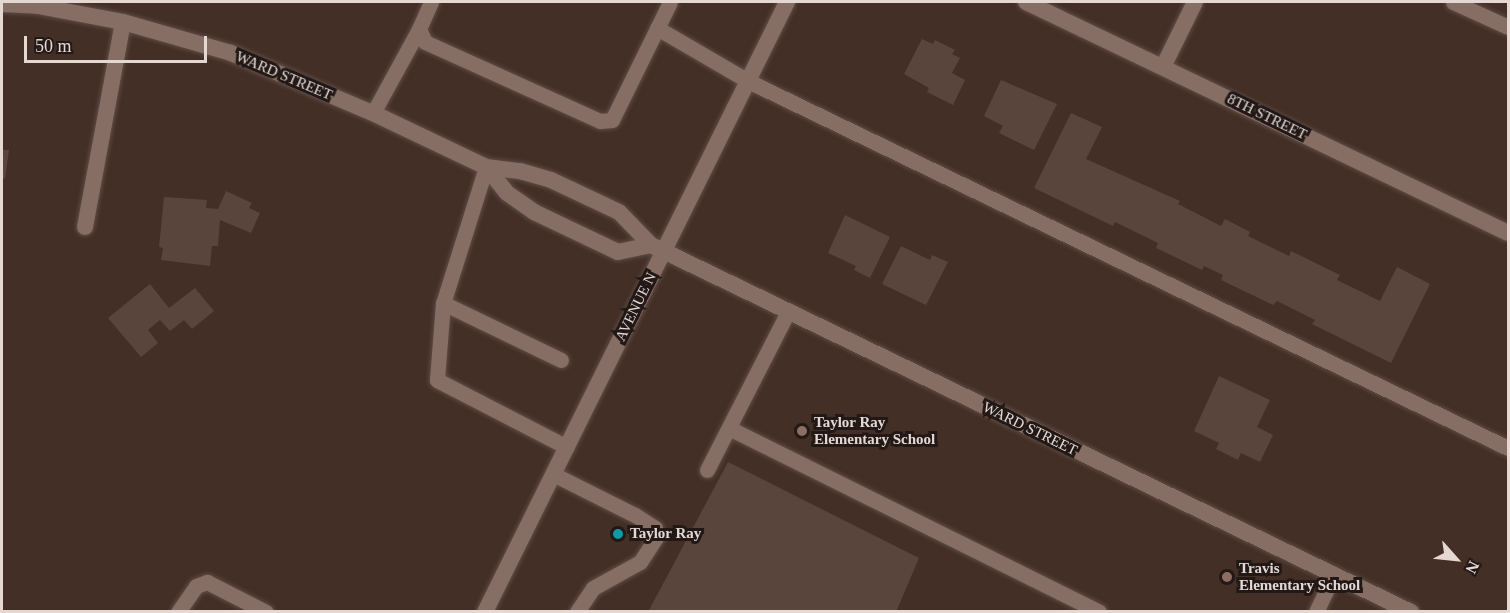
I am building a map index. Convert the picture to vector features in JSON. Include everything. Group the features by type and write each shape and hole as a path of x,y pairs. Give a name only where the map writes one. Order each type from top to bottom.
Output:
{"street":[{"name":"AVENUE N","path":"485,612 567,447 657,248 748,81 787,2"},
{"name":"8TH STREET","path":"1026,2 1509,233"},
{"path":"1163,67 1195,2"},
{"name":"WARD STREET","path":"2,4 38,6 123,22 231,53 373,113 486,167 520,171 551,180 619,212 657,248 1411,612"},
{"path":"85,227 123,22"},
{"name":"WARD STREET","path":"486,167 507,194 534,212 607,247 618,252 657,248"}],"lane":[{"path":"373,113 431,2"},
{"path":"418,29 425,42 600,121 612,120 670,2"},
{"path":"1453,2 1509,27"},
{"path":"657,28 748,81 1509,448"},
{"path":"486,167 443,303 437,380 567,447"},
{"path":"443,303 561,360"},
{"path":"707,470 788,312"},
{"path":"729,428 1099,612"},
{"path":"553,474 635,515 655,528 657,536 648,554 640,562 593,588 577,612"},
{"path":"1316,612 1334,574"},
{"path":"178,612 196,586 207,582 266,612"}],"building":[{"path":"922,39 933,44 935,40 955,50 952,54 960,58 952,73 965,80 953,105 927,92 929,88 904,74"},
{"path":"1001,80 1057,104 1034,150 999,133 1003,126 984,116"},
{"path":"1071,113 1102,127 1086,159 1180,201 1178,204 1221,226 1225,219 1250,232 1248,236 1289,256 1291,251 1340,275 1337,280 1380,301 1397,267 1430,284 1391,363 1312,324 1315,320 1277,301 1273,305 1221,280 1223,275 1204,266 1202,270 1156,248 1158,243 1115,222 1113,226 1034,188"},
{"path":"2,150 9,150 5,179 2,178"},
{"path":"226,191 252,203 249,208 260,213 251,233 220,220 218,246 212,246 210,266 161,260 163,248 159,247 164,197 207,200 206,208 218,209"},
{"path":"845,215 890,237 870,278 854,270 856,266 828,253"},
{"path":"901,246 930,260 932,255 948,262 926,305 882,284"},
{"path":"150,284 169,308 195,288 214,311 192,329 184,320 170,331 160,320 148,330 158,343 141,357 108,318"},
{"path":"1219,376 1270,400 1257,427 1273,435 1260,462 1241,453 1238,460 1216,449 1219,443 1194,431"},
{"path":"728,462 919,558 896,612 648,612"}],"place":[{"name":"Taylor Ray Elementary School","path":"802,431"},
{"name":"Taylor Ray","path":"618,534"},
{"name":"Travis Elementary School","path":"1227,577"}]}
